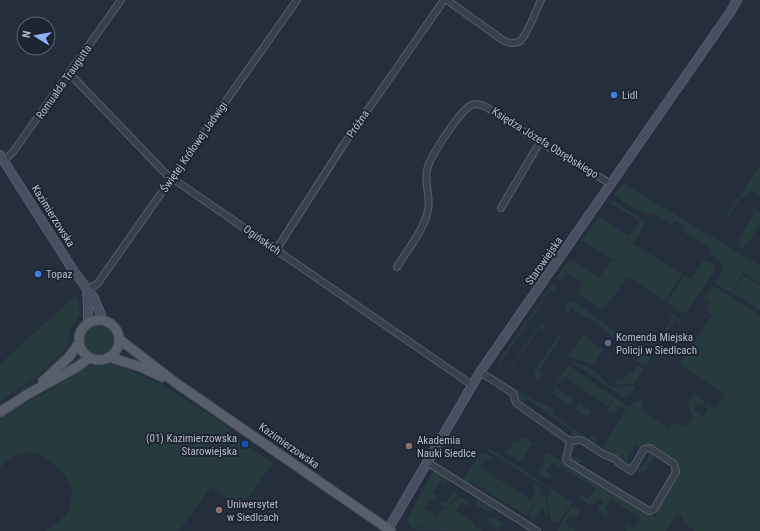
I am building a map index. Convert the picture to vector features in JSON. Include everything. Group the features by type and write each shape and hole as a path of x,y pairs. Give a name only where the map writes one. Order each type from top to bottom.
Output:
{"main road":[{"name":"Starowiejska","path":"731,12 737,0"},
{"name":"Starowiejska","path":"389,530 480,372 731,12 742,0"},
{"name":"Kazimierzowska","path":"2,158 94,298 103,320"},
{"path":"87,289 88,323"},
{"path":"103,320 109,322 117,332 119,339 116,349 109,357 99,360 89,358 82,352 79,343 80,332 88,323 103,320"},
{"name":"Kazimierzowska","path":"119,339 176,383 389,530"},
{"path":"28,394 69,357 79,343"},
{"name":"Kazimierzowska","path":"109,357 141,367 176,383"},
{"path":"0,412 28,394 77,367 89,358"}],"street":[{"name":"Romualda Traugutta","path":"2,158 13,152 70,74 121,0"},
{"name":"Świętej Królowej Jadwigi","path":"87,289 98,283 297,0"},
{"name":"Próżna","path":"276,250 344,144 446,0 504,41 513,43 521,40 541,0"},
{"name":"Ogińskich","path":"70,74 166,174 472,385"},
{"name":"Księdza Józefa Obrębskiego","path":"397,267 422,225 428,210 429,200 426,172 428,163 462,112 472,105 480,104 486,107 540,142 611,184"},
{"path":"501,208 540,142"},
{"path":"480,372 513,393 516,403 570,441 583,441 603,454 615,459 631,471 644,449 650,448 674,464 676,472 654,509 649,511 568,462 566,460 566,456 570,441"},
{"path":"427,462 537,531"}],"green space":[{"path":"760,166 760,195 751,190 744,199 741,197 727,218 725,217"},
{"path":"623,183 760,266 760,283 743,273 731,293 715,283 721,274 723,267 719,261 710,254 710,248 685,233 685,227 675,220 672,224 652,213 649,215 645,214 614,196"},
{"path":"611,200 644,220 644,226 633,244 682,274 665,302 632,278 625,280 605,308 599,308 580,295 579,289 582,283 567,273 561,281 557,280 556,278 570,259 599,277 612,259 582,240 599,217 629,236 640,221 609,202"},
{"path":"754,209 760,213 760,224 747,245 741,248 738,246 741,240 739,238 755,213 752,211"},
{"path":"703,261 710,262 716,269 687,311 682,312 677,310 667,303 684,275 691,279"},
{"path":"743,275 760,285 760,310 732,293"},
{"path":"552,285 556,287 554,292 551,290 500,363 498,362"},
{"path":"713,286 760,315 760,531 694,531 687,527 688,525 682,520 683,517 677,514 666,531 628,531 624,529 628,523 634,528 641,518 611,499 605,508 609,511 606,517 599,511 599,507 603,501 598,498 595,503 590,505 579,499 582,494 588,499 595,488 552,462 546,471 551,474 548,479 538,473 545,460 543,458 547,452 647,514 651,514 655,517 659,511 656,508 679,472 679,465 648,444 641,448 636,445 627,460 631,463 627,465 605,450 602,451 601,450 608,438 626,411 619,406 615,413 607,411 613,402 611,401 608,406 565,377 562,381 560,380 552,391 551,390 568,365 629,407 636,401 644,403 641,409 668,428 672,422 679,425 690,423 693,416 687,404 694,393 705,402 703,405 699,403 694,410 704,416 708,409 704,406 707,403 716,409 725,395 680,363 712,315 707,311 710,307 707,306 711,300 707,298 705,300 704,299"},
{"path":"77,294 80,312 70,330 67,346 35,378 0,401 0,364"},
{"path":"571,300 636,345 632,351 588,317 586,319 571,308 568,313 563,309"},
{"path":"670,314 677,317 680,322 675,320 658,344 662,348 659,349 651,344 651,340 656,343 673,318 669,315"},
{"path":"542,324 545,327 545,330 540,327 510,370 509,369 539,325"},
{"path":"98,325 104,326 112,334 112,346 104,354 98,355 92,354 84,346 83,340 84,334 92,326"},
{"path":"559,335 562,337 539,370 544,374 539,380 536,378 534,371"},
{"path":"583,335 604,350 593,365 568,356"},
{"path":"640,348 651,357 646,367 637,361 638,358 634,355"},
{"path":"62,355 65,356 37,381 19,394 14,394 37,379"},
{"path":"570,361 587,366 596,372 611,387 636,386 629,396 623,397"},
{"path":"108,364 119,366 161,384 223,423 237,439 273,463 241,508 211,487 179,531 46,531 66,514 72,497 70,484 58,468 48,459 39,454 28,453 17,455 3,464 0,468 0,418 87,366 102,366"},
{"path":"638,365 643,370 634,384 614,385 618,378 623,380 629,372 632,374"},
{"path":"494,376 526,396 554,409 551,413 589,439 592,435 598,440 594,446 582,437 571,436 573,431 527,399 522,404 516,392"},
{"path":"557,388 573,399 569,405 552,393"},
{"path":"579,403 591,412 588,417 575,409"},
{"path":"522,436 533,443 521,462 506,453 515,440 519,442"},
{"path":"575,443 578,444 571,455 582,461 579,464 569,458 571,445"},
{"path":"489,448 572,502 558,524 550,519 547,498 552,491 488,451"},
{"path":"646,451 655,455 647,469 642,474 636,469 637,465 642,467 650,454"},
{"path":"483,452 493,457 490,461 486,458 480,467 531,500 537,490 533,488 535,484 540,487 541,494 527,516 470,481 467,485 464,482 465,477 480,453"},
{"path":"434,470 445,477 445,484 440,481 433,493 438,496 435,501 430,498 424,508 437,517 444,507 439,504 442,500 447,503 455,490 459,495 443,510 438,518 413,529 410,527 407,519"},
{"path":"460,496 472,504 470,507 462,502 456,511 474,523 473,525 482,531 414,530 438,519 444,510"},
{"path":"541,496 546,498 548,517 544,515 546,512 541,509 534,519 529,515"},
{"path":"478,498 494,508 491,513 475,504"},
{"path":"571,507 580,511 576,518 570,515 565,524 576,531 557,531"},
{"path":"490,516 502,523 498,531 493,528 494,525 487,521"}],"place":[{"name":"Lidl","path":"614,95"},
{"name":"Topaz","path":"38,274"},
{"name":"Komenda Miejska Policji w Siedlcach","path":"608,343"},
{"name":"(01) Kazimierzowska Starowiejska","path":"245,444"},
{"name":"Akademia Nauki Siedlce","path":"409,446"},
{"name":"Uniwersytet w Siedlcach","path":"219,510"}]}
